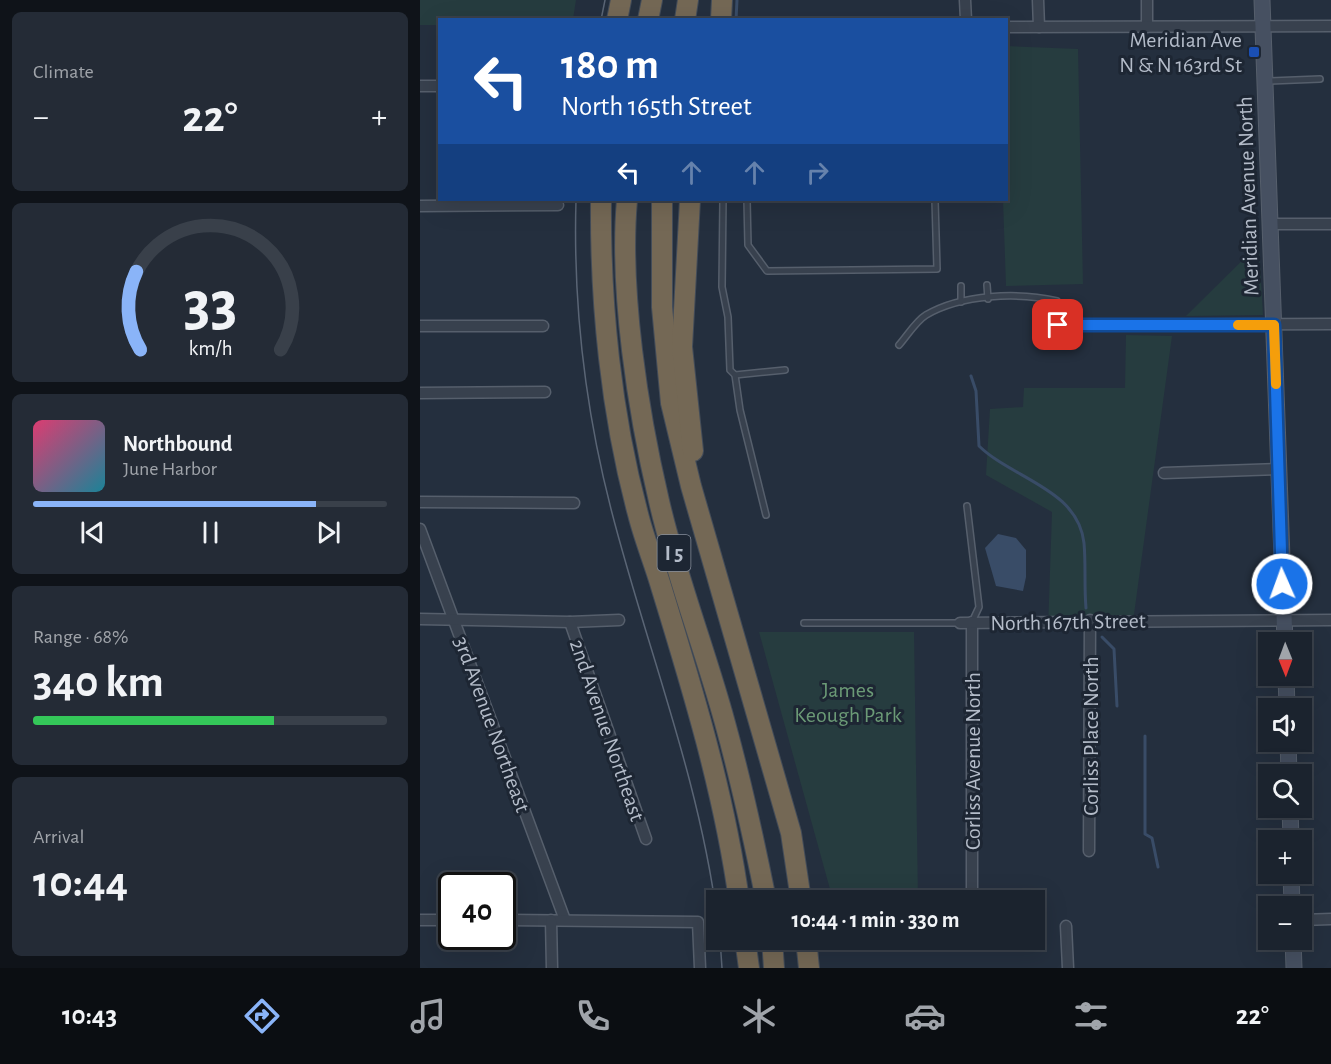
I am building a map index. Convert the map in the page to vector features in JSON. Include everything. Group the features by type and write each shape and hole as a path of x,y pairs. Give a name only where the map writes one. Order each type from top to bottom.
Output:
{"highway":[{"path":"617,18 621,0"},
{"path":"721,18 722,0"},
{"path":"601,201 603,281 620,425 638,514 700,717 723,811 737,890"},
{"name":"I 5","path":"627,201 624,224 629,310 641,409 659,502 725,721 764,890"},
{"name":"I 5","path":"662,201 662,307 671,403 691,486 790,833 799,890"},
{"path":"690,201 682,347 693,455 691,486"},
{"path":"747,950 749,968"},
{"path":"773,950 774,968"},
{"path":"807,950 809,968"}],"street":[{"path":"965,0 966,18"},
{"path":"1038,0 1039,27"},
{"path":"1147,0 1147,27"},
{"name":"Meridian Avenue North","path":"1262,0 1285,632"},
{"path":"1008,27 1331,26"},
{"path":"420,86 438,86"},
{"path":"420,206 558,205"},
{"path":"1270,224 1331,224"},
{"path":"1042,325 1331,324"},
{"path":"420,326 543,326"},
{"path":"420,393 545,392"},
{"path":"1164,473 1278,470"},
{"path":"420,502 574,503"},
{"name":"3rd Avenue Northeast","path":"420,529 565,920"},
{"path":"420,619 570,622 620,620"},
{"name":"Corliss Place North","path":"1089,851 1090,620"},
{"name":"North 167th Street","path":"960,622 1331,620"},
{"name":"2nd Avenue Northeast","path":"570,622 646,838"},
{"name":"Corliss Avenue North","path":"972,622 972,890"},
{"path":"1312,920 1331,919"},
{"path":"420,920 438,920"},
{"path":"516,920 698,922 700,968"},
{"path":"551,920 552,968"},
{"path":"1066,926 1068,968"},
{"path":"1293,950 1294,968"}],"lane":[{"path":"1265,81 1320,79"},
{"path":"723,201 722,287 728,317 730,370 735,375 740,410 766,515"},
{"path":"747,201 748,245 767,271 792,272 937,269 934,201"},
{"path":"987,285 988,299"},
{"path":"961,286 961,302"},
{"path":"898,345 924,316 961,302 1040,297 1057,301 1058,325"},
{"path":"735,375 785,370"},
{"path":"967,506 979,608 972,622"},
{"name":"North 167th Street","path":"804,623 960,622"}],"green space":[{"path":"420,0 576,0 573,18 438,18 438,25 420,25"},
{"path":"1008,46 1078,49 1083,284 1006,286 1003,201 1008,201"},
{"path":"1259,244 1263,315 1186,316"},
{"path":"1126,335 1172,336 1132,629 1048,630 1052,512 986,475 990,409 1023,407 1024,388 1125,388"},
{"name":"James Keough Park","path":"759,632 914,632 918,890 830,890"}],"water":[{"path":"998,534 1016,538 1026,550 1026,577 1023,591 996,586 985,548"}],"waterway":[{"path":"736,18 737,0"},
{"path":"971,376 976,391 979,446 1057,497 1070,510 1079,525 1084,543 1086,608"},
{"path":"1102,637 1114,649 1117,706"},
{"path":"1145,736 1145,834 1152,838 1158,867"}],"tram line":[{"path":"601,18 605,0"},
{"path":"576,201 579,317 594,433 625,560 685,763 698,813 713,890"},
{"path":"721,950 722,968"}],"slow traffic":[{"path":"1238,325 1274,325 1276,384"}],"place":[{"name":"Meridian Ave N & N 163rd St","path":"1254,52"}],"route":[{"path":"1058,325 1274,325 1282,584"}]}
